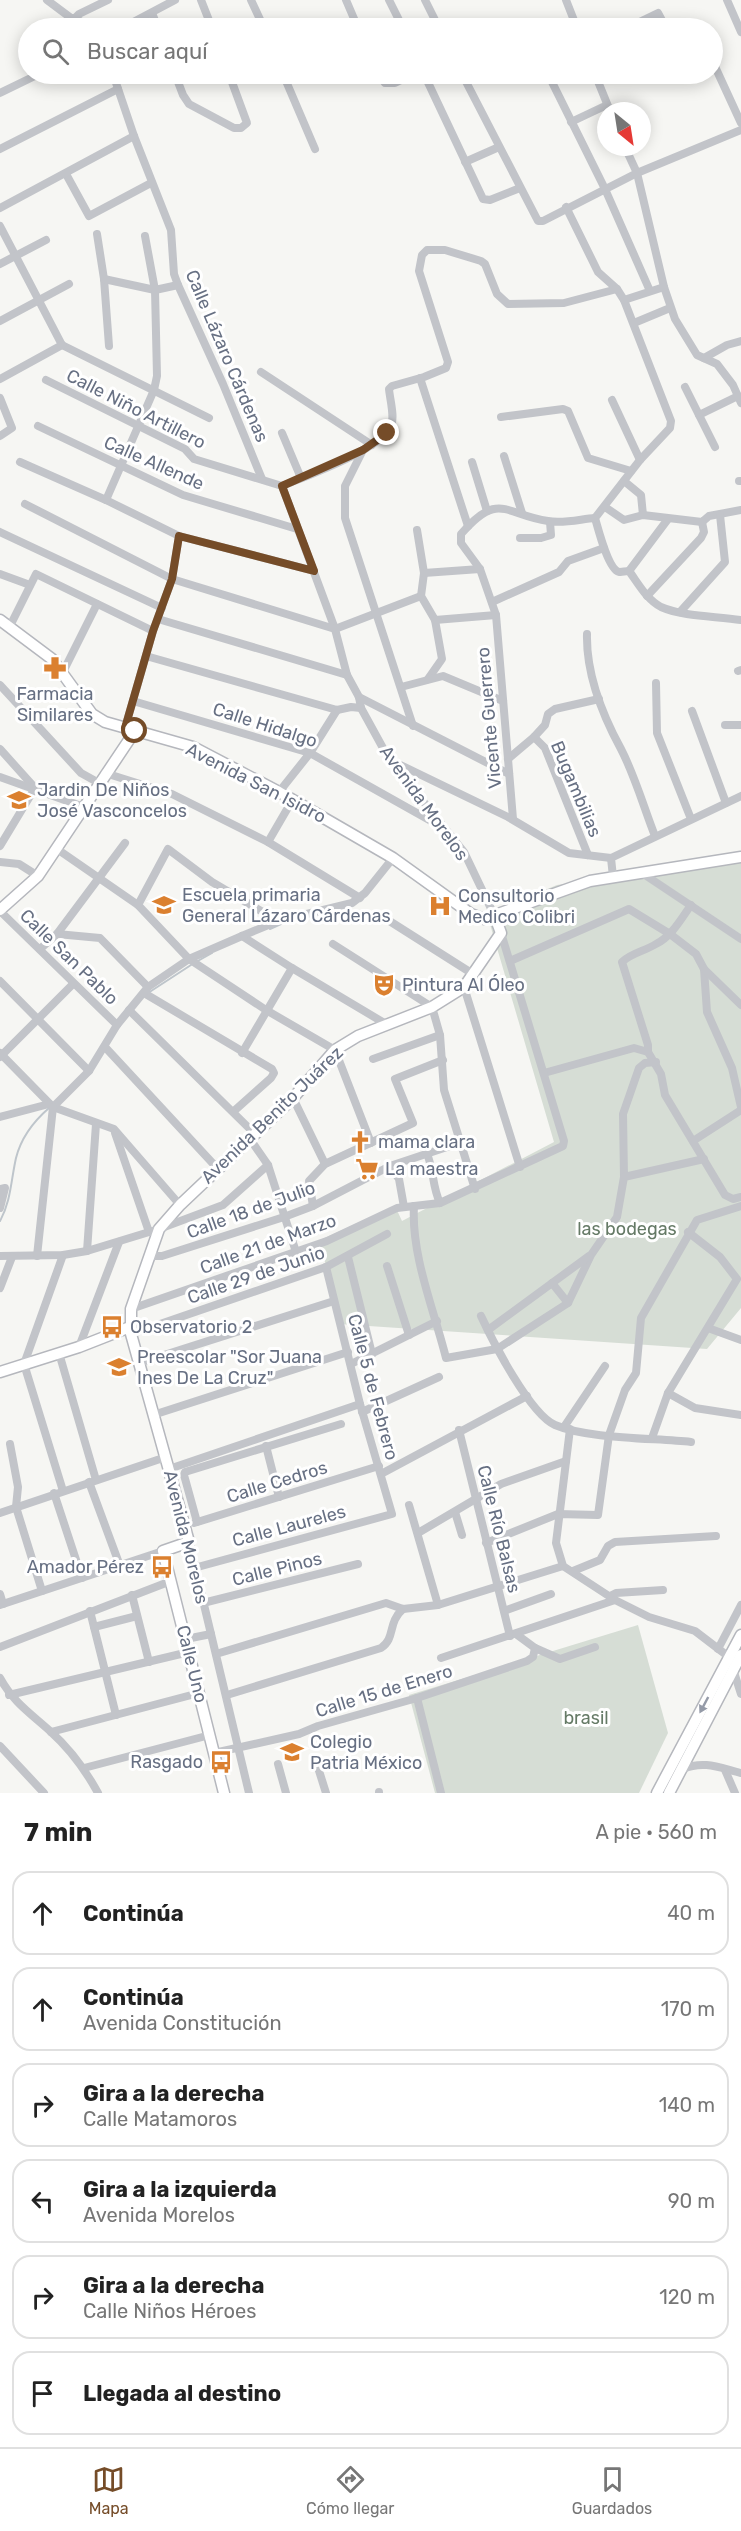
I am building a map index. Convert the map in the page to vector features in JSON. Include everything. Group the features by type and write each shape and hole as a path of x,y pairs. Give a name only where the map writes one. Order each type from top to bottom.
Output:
{"street":[{"path":"47,0 70,18 75,18 108,0"},
{"path":"142,18 175,0"},
{"path":"201,0 208,18"},
{"path":"252,0 260,18"},
{"path":"346,0 354,18"},
{"path":"389,0 398,18"},
{"path":"425,0 434,18"},
{"path":"566,0 573,18"},
{"path":"727,0 741,32"},
{"path":"152,13 154,18"},
{"path":"648,18 658,13 661,18"},
{"path":"0,93 18,84"},
{"name":"Calle Lázaro Cárdenas","path":"116,84 151,183 171,230 174,274 178,285 223,384 262,479"},
{"path":"179,84 189,104 234,128 240,128 247,123 233,84"},
{"path":"287,84 315,149"},
{"path":"429,84 483,199 490,200 520,188"},
{"path":"467,84 538,221 637,173 741,130"},
{"path":"553,84 605,189 650,291"},
{"path":"599,84 606,102"},
{"path":"723,84 741,123"},
{"path":"0,149 118,89"},
{"path":"571,122 597,112"},
{"path":"0,208 134,136"},
{"path":"465,162 499,147"},
{"path":"630,156 637,173 670,308 697,355 717,364 737,384 739,399 699,415"},
{"path":"66,174 89,216 151,183"},
{"path":"420,378 468,526 488,511 501,507 550,522 595,518 605,507 640,460 670,428 671,422 624,300 617,289 598,272 566,207"},
{"path":"0,226 62,345 209,418"},
{"path":"97,234 104,279 109,346"},
{"path":"106,500 154,390 158,359 155,290 145,236"},
{"path":"0,264 46,240"},
{"path":"282,486 372,445 387,433 392,423 389,389 446,368 448,362 418,271 422,255 427,250 446,250 481,261 485,264 497,294 508,304 564,303 617,289"},
{"path":"104,279 155,290 178,285"},
{"path":"0,321 69,284"},
{"path":"624,300 664,287"},
{"path":"634,323 670,308"},
{"path":"704,358 727,345 741,341"},
{"path":"0,379 62,345"},
{"path":"261,372 372,445"},
{"name":"Calle Niño Artillero","path":"46,380 185,450 194,459 282,486"},
{"path":"685,387 714,447"},
{"path":"0,398 12,428 0,436"},
{"path":"612,400 640,460"},
{"path":"501,417 563,409 568,411 588,458 631,471"},
{"name":"Calle Allende","path":"38,426 183,495 297,529"},
{"path":"282,433 301,478"},
{"path":"363,450 345,486 345,518 378,613 413,726"},
{"path":"504,456 522,513"},
{"path":"20,462 106,500 179,536 314,571"},
{"path":"472,462 488,511"},
{"path":"624,481 641,495 643,515"},
{"name":"Avenida Morelos","path":"282,486 335,628 347,675 359,697 361,708 388,759 464,852 495,917"},
{"path":"25,504 172,579 335,628 421,596"},
{"path":"605,507 624,520 643,515 702,522 709,516 741,510"},
{"path":"680,612 725,562 720,515"},
{"path":"595,518 604,548 614,569 620,572 629,571 668,519"},
{"path":"520,538 541,538 551,535 550,522"},
{"path":"647,596 701,538 704,532 702,522"},
{"name":"Vicente Guerrero","path":"468,526 461,534 460,543 480,569 495,615 513,819"},
{"path":"417,530 424,573 421,596 435,620 441,659 428,680"},
{"path":"0,532 162,608"},
{"path":"0,910 38,876 84,807 130,730 133,701 153,631 172,579 179,536"},
{"path":"492,602 559,572 568,561 604,548"},
{"path":"424,573 480,569"},
{"path":"629,571 647,596 659,606 680,612 741,620"},
{"path":"0,574 30,585"},
{"path":"10,626 36,574 153,631"},
{"path":"63,672 97,604"},
{"path":"435,620 495,615"},
{"path":"158,619 347,675"},
{"name":"Avenida San Isidro","path":"0,620 52,659 92,714 105,722 193,747 293,799 393,858 471,914 484,919 495,917"},
{"path":"587,634 586,654 599,699 612,736 621,749 655,836"},
{"path":"146,656 337,710 351,707 361,708"},
{"path":"401,687 443,676 503,701"},
{"path":"656,684 657,733 691,819"},
{"path":"0,685 81,773 172,795 268,842 360,898"},
{"path":"359,697 509,774"},
{"path":"508,759 534,737 545,725 548,714 555,709 599,699"},
{"name":"Calle Hidalgo","path":"133,701 310,753 444,828"},
{"path":"279,792 310,753 337,710"},
{"path":"692,711 726,803"},
{"path":"725,725 741,725"},
{"name":"Bugambilias","path":"534,737 545,748 588,855"},
{"path":"0,749 35,788"},
{"path":"388,759 513,819 569,853 611,858 741,796"},
{"path":"0,777 84,807"},
{"path":"0,846 35,788"},
{"path":"268,842 293,799"},
{"path":"40,949 57,934 125,843"},
{"path":"57,849 138,905 189,959 267,1010 335,1050 371,1143"},
{"path":"138,905 168,849 212,882 278,921"},
{"path":"741,856 590,881 495,917 544,1073 634,1048 648,1052 656,1062 665,1095 725,1195 733,1199 741,1197"},
{"path":"0,1116 51,1105 89,1071 117,1025 146,990 189,959 278,921 352,903 360,898 393,858"},
{"path":"611,858 613,877"},
{"path":"0,862 19,864 38,876"},
{"path":"641,872 741,939"},
{"path":"648,1052 648,1045 622,962 628,956 658,943 670,934 691,905"},
{"path":"510,961 629,909 670,934 696,954 704,969 741,1005"},
{"name":"Calle San Pablo","path":"0,910 117,1025"},
{"path":"380,915 472,974"},
{"name":"Avenida Benito Juárez","path":"131,1331 131,1309 150,1256 154,1230 293,1098 335,1050 358,1036 432,1007 464,987 501,933"},
{"path":"57,934 100,938 146,990 242,1053 268,1066 274,1073 271,1078 234,1111"},
{"path":"242,936 386,1024"},
{"path":"333,944 432,1007 440,1035 444,1090 475,1189"},
{"path":"242,1053 292,968"},
{"path":"693,1141 741,1108 732,1068 707,1012 704,969"},
{"path":"0,981 89,1071"},
{"path":"73,984 1,1055 51,1105 114,1129 180,1205"},
{"path":"464,987 520,1167"},
{"path":"129,1010 234,1111 253,1137 267,1165 297,1252"},
{"path":"373,1059 440,1035"},
{"path":"105,1047 218,1168"},
{"path":"313,1206 309,1181 325,1164 413,1123 395,1079 442,1060"},
{"path":"414,1206 413,1229 447,1358 497,1349 568,1303 591,1255 617,1217 624,1177 623,1114 639,1068 645,1063 656,1062"},
{"name":"Calle 21 de Marzo","path":"131,1309 327,1241 397,1208 440,1203 475,1189 563,1146 564,1142 544,1073"},
{"path":"293,1098 325,1164"},
{"path":"37,1256 51,1105"},
{"path":"87,1251 96,1124"},
{"path":"114,1129 154,1230"},
{"name":"Calle 18 de Julio","path":"150,1256 162,1257 313,1206 390,1166 459,1143"},
{"path":"427,1154 432,1167 432,1182 440,1203"},
{"path":"624,1177 704,1159"},
{"path":"0,1256 63,1255 87,1251 154,1230 223,1205 267,1165"},
{"path":"390,1166 399,1179 404,1207"},
{"path":"0,1208 2,1188"},
{"path":"486,1544 558,1514 598,1515 609,1435 626,1390 636,1373 641,1318 669,1272 688,1232 697,1221 741,1206"},
{"path":"652,1438 668,1393 737,1279 720,1257 688,1232"},
{"name":"Calle 29 de Junio","path":"131,1331 326,1267 387,1234"},
{"path":"79,1347 118,1242"},
{"path":"63,1255 24,1364 63,1491"},
{"path":"488,1330 591,1255"},
{"path":"0,1288 12,1257"},
{"path":"348,1257 372,1354"},
{"path":"387,1266 409,1335"},
{"name":"Calle 5 de Febrero","path":"326,1267 361,1408 392,1514"},
{"path":"552,1283 568,1303"},
{"path":"139,1363 334,1301"},
{"path":"481,1316 497,1349 526,1396 543,1417 554,1425 609,1435 692,1442"},
{"path":"351,1364 437,1321"},
{"path":"708,1328 741,1340"},
{"path":"0,1372 131,1331"},
{"name":"Avenida Morelos","path":"131,1331 185,1526 249,1793"},
{"path":"153,1415 348,1352"},
{"path":"59,1353 92,1481 120,1566"},
{"path":"563,1566 556,1543 566,1461 567,1428 605,1366"},
{"path":"169,1469 361,1408 439,1377"},
{"path":"668,1393 695,1408 741,1415"},
{"name":"Calle Cedros","path":"185,1526 279,1497 380,1470 526,1396"},
{"path":"197,1522 185,1472 341,1424"},
{"name":"Calle Río Balsas","path":"459,1430 497,1586 513,1635"},
{"path":"10,1444 18,1487 16,1507 42,1591"},
{"path":"266,1446 279,1497"},
{"path":"0,1513 166,1457"},
{"path":"418,1533 501,1484 566,1461"},
{"path":"54,1494 82,1578"},
{"path":"409,1506 438,1605"},
{"path":"454,1512 462,1535"},
{"name":"Calle Laureles","path":"194,1568 392,1514"},
{"path":"573,1571 600,1560 608,1546 615,1542 716,1536"},
{"path":"0,1594 2,1604 189,1542"},
{"name":"Calle Uno","path":"163,1551 224,1793"},
{"name":"Calle Pinos","path":"202,1603 358,1564"},
{"path":"216,1654 386,1603 403,1609 438,1605 563,1566 613,1598 649,1617 695,1631 729,1657"},
{"path":"0,1647 171,1581"},
{"path":"441,1658 513,1635 613,1598 616,1593 663,1590"},
{"path":"504,1611 551,1594"},
{"path":"132,1595 149,1662"},
{"path":"718,1649 741,1605"},
{"path":"227,1695 381,1648 387,1644 392,1623 403,1609"},
{"path":"90,1611 116,1715"},
{"path":"94,1627 137,1616"},
{"path":"186,1640 211,1634"},
{"path":"513,1635 535,1651 560,1659 595,1647"},
{"path":"657,1793 741,1635"},
{"name":"Calle 15 de Enero","path":"214,1753 298,1734 318,1726 417,1698 527,1661 535,1651"},
{"path":"9,1695 189,1652"},
{"path":"669,1793 741,1655"},
{"path":"733,1669 741,1695"},
{"path":"0,1678 9,1695 21,1708 51,1732 84,1768 98,1793"},
{"path":"51,1732 199,1693"},
{"path":"417,1698 441,1793"},
{"path":"84,1768 210,1735"},
{"path":"0,1746 44,1793"},
{"path":"315,1758 326,1793"},
{"path":"682,1769 693,1764 705,1763 741,1773"},
{"path":"278,1764 286,1793"},
{"path":"725,1770 735,1793"}],"green space":[{"name":"las bodegas","path":"741,857 741,1308 707,1349 339,1324 320,1240 395,1206 402,1221 554,1142 487,914 557,885"},
{"name":"brasil","path":"638,1625 668,1733 639,1793 435,1793 409,1695"}],"waterway":[{"path":"270,929 281,924"},
{"path":"196,962 212,953"},
{"path":"148,993 191,965"},
{"path":"0,1221 9,1198 16,1158 21,1144 33,1124 49,1108"}],"place":[{"name":"Farmacia Similares","path":"55,668"},
{"name":"Jardin De Niños José Vasconcelos","path":"19,800"},
{"name":"Escuela primaria General Lázaro Cárdenas","path":"164,905"},
{"name":"Consultorio Medico Colibri","path":"440,906"},
{"name":"Pintura Al Óleo","path":"384,985"},
{"name":"mama clara","path":"360,1142"},
{"name":"La maestra","path":"367,1169"},
{"name":"Observatorio 2","path":"112,1327"},
{"name":"Preescolar \"Sor Juana Ines De La Cruz\"","path":"119,1367"},
{"name":"Amador Pérez","path":"162,1567"},
{"name":"Colegio Patria México","path":"292,1752"},
{"name":"Rasgado","path":"221,1762"}],"route":[{"path":"135,731 125,728 153,631 172,579 179,536 314,571 282,486 363,450 387,433"}]}
